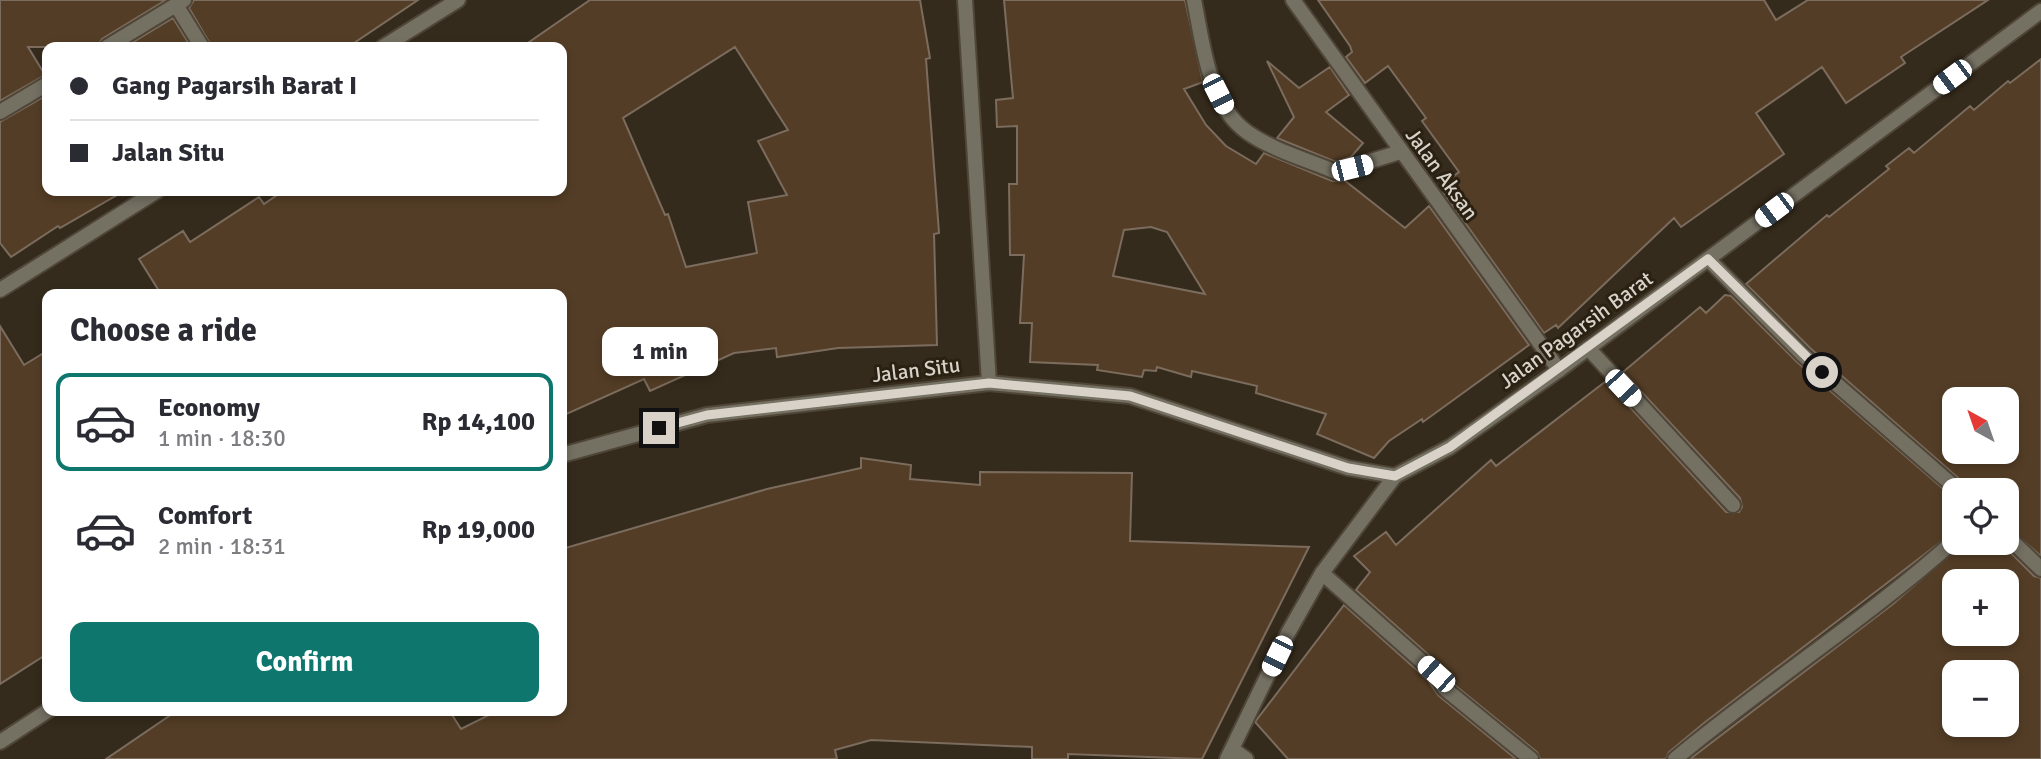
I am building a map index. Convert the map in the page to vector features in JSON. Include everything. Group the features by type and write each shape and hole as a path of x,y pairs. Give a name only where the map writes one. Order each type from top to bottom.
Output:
{"street":[{"path":"391,42 458,0"},
{"path":"965,0 989,383"},
{"path":"1194,0 1218,94 1229,116 1248,133 1336,172 1401,152"},
{"name":"Jalan Aksan","path":"1293,0 1559,370"},
{"path":"115,42 180,3 200,42"},
{"name":"Jalan Pagarsih Barat","path":"1230,754 1288,633 1322,573 1395,476 1450,447 1559,370 2041,11"},
{"path":"0,112 42,86"},
{"path":"0,290 149,196"},
{"path":"1708,259 1803,355 1944,478"},
{"path":"1588,348 1733,505"},
{"name":"Jalan Situ","path":"567,454 707,415 989,383 1130,396 1348,468 1395,476"},
{"path":"2019,548 2041,569"},
{"path":"1675,759 1829,640 1900,589 1942,552"},
{"path":"1322,573 1436,674 1444,688 1531,759"},
{"path":"0,742 42,715"},
{"path":"1230,754 1246,759"}],"building":[{"path":"0,0 166,0 100,42 42,42 42,47 28,47 42,70 42,77 0,101"},
{"path":"194,0 418,0 355,42 209,42 189,8"},
{"path":"590,0 920,0 930,58 926,59 939,233 934,234 937,345 838,348 777,357 776,348 734,353 650,391 644,379 567,414 567,289 158,289 139,259 183,231 190,242 259,197 264,204 276,196 567,196 567,42 529,42","holes":["735,47 788,130 758,141 787,195 748,202 757,253 686,267 668,214 665,215 623,118"]},
{"path":"1004,0 1185,0 1203,82 1184,89 1206,125 1226,146 1256,164 1264,153 1332,181 1344,180 1405,228 1429,206 1529,345 1423,422 1422,419 1389,441 1374,458 1317,434 1326,414 1256,393 1257,386 1192,371 1191,377 1157,367 1156,371 1144,370 1142,377 1097,370 1098,365 1030,362 1032,323 1020,323 1024,255 1010,255 1009,184 1017,184 1017,126 997,127 996,100 1013,98","holes":["1151,227 1167,232 1205,294 1113,276 1124,230"]},
{"path":"1318,0 1764,0 1776,20 1808,0 1988,0 1901,57 1905,63 1846,103 1822,67 1756,113 1784,154 1681,227 1674,218 1558,328 1556,325 1544,333 1443,192 1447,189 1443,184 1459,172 1422,121 1426,118 1388,66 1365,83 1346,57 1352,52 1350,46"},
{"path":"173,18 188,42 133,42"},
{"path":"2041,59 2041,556 2019,537 2019,478 1958,478 1942,464 2020,464 2020,387 1942,387 1942,464 1810,348 1746,284 1827,215 1829,217 1889,169 1886,166 1909,148 1914,153 1970,106 1974,110 2008,81 2010,83"},
{"path":"1267,61 1299,88 1330,67 1349,95 1326,112 1363,143 1351,157 1336,162 1277,138 1294,117"},
{"path":"42,98 42,196 115,196 60,228 58,226 11,257 0,243 0,122"},
{"path":"1725,295 1731,296 1797,362 1942,488 1942,541 1704,723 1669,752 1666,759 1540,759 1537,752 1451,682 1442,667 1356,590 1370,572 1354,556 1386,532 1396,545 1491,460 1496,466 1606,381 1726,512 1739,512 1742,507 1740,498 1623,372 1700,307 1706,313"},
{"path":"0,326 24,365 42,354 42,657 0,684"},
{"path":"861,458 911,465 910,479 980,485 980,472 1132,473 1130,541 1309,547 1202,759 1068,754 1068,759 1032,759 1032,747 871,740 835,750 837,759 106,759 169,716 453,716 461,729 487,716 567,716 567,548 767,489 861,468"},
{"path":"1949,555 2013,555 2034,576 2041,578 2041,759 1690,759 1893,604"},
{"path":"1344,605 1428,680 1438,695 1516,759 1288,759 1255,722"}],"route":[{"path":"659,428 707,415 989,383 1130,396 1348,468 1395,476 1450,447 1708,259 1822,372"}]}
